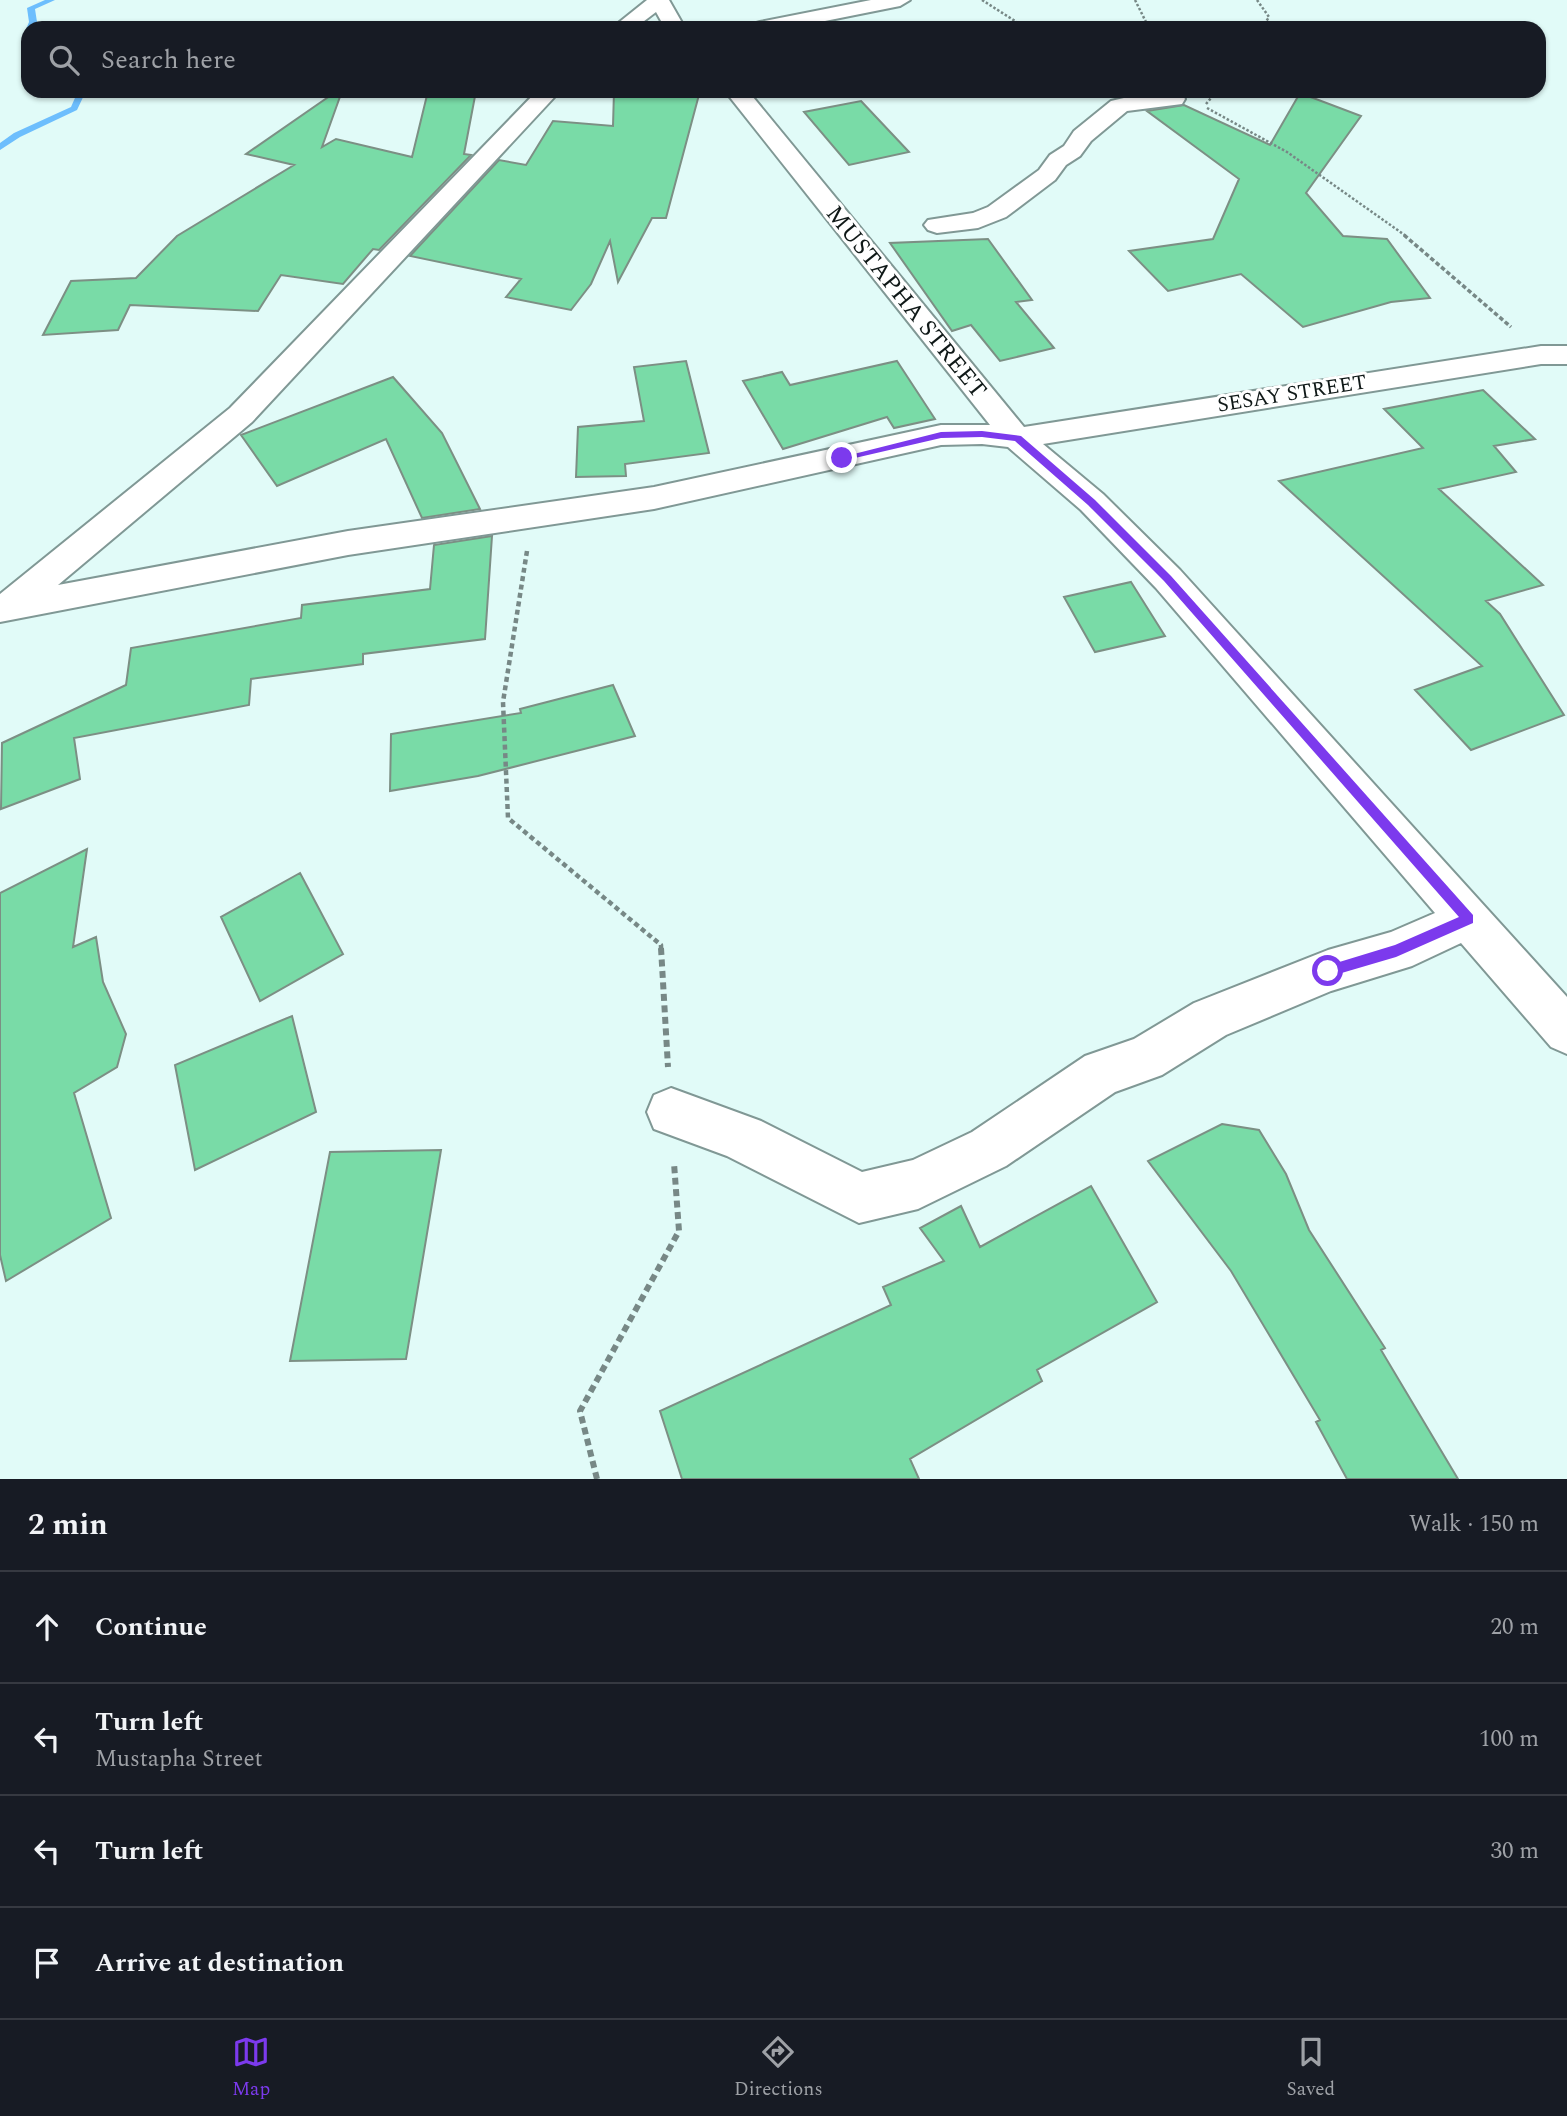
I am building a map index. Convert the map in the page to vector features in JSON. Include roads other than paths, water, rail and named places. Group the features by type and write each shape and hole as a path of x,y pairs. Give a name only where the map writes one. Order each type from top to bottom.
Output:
{"street":[{"path":"630,21 659,0 671,21"},
{"path":"795,21 900,0"},
{"path":"5,608 241,415 542,98"},
{"name":"MUSTAPHA STREET","path":"742,98 1017,438 1092,502 1168,579 1567,1031"},
{"path":"937,225 978,220 997,212 1047,175 1058,160 1072,151 1082,136 1119,106 1141,101 1174,99"},
{"name":"SESAY STREET","path":"5,608 348,543 654,498 941,435 982,434 1017,438 1554,355"},
{"path":"671,1112 710,1123 798,1164 859,1198 918,1184 989,1149 1102,1073 1145,1059 1210,1020 1328,971 1396,951 1469,919"}],"waterway":[{"path":"33,21 31,8 51,0"},
{"path":"0,147 17,135 74,108 79,98"}]}
